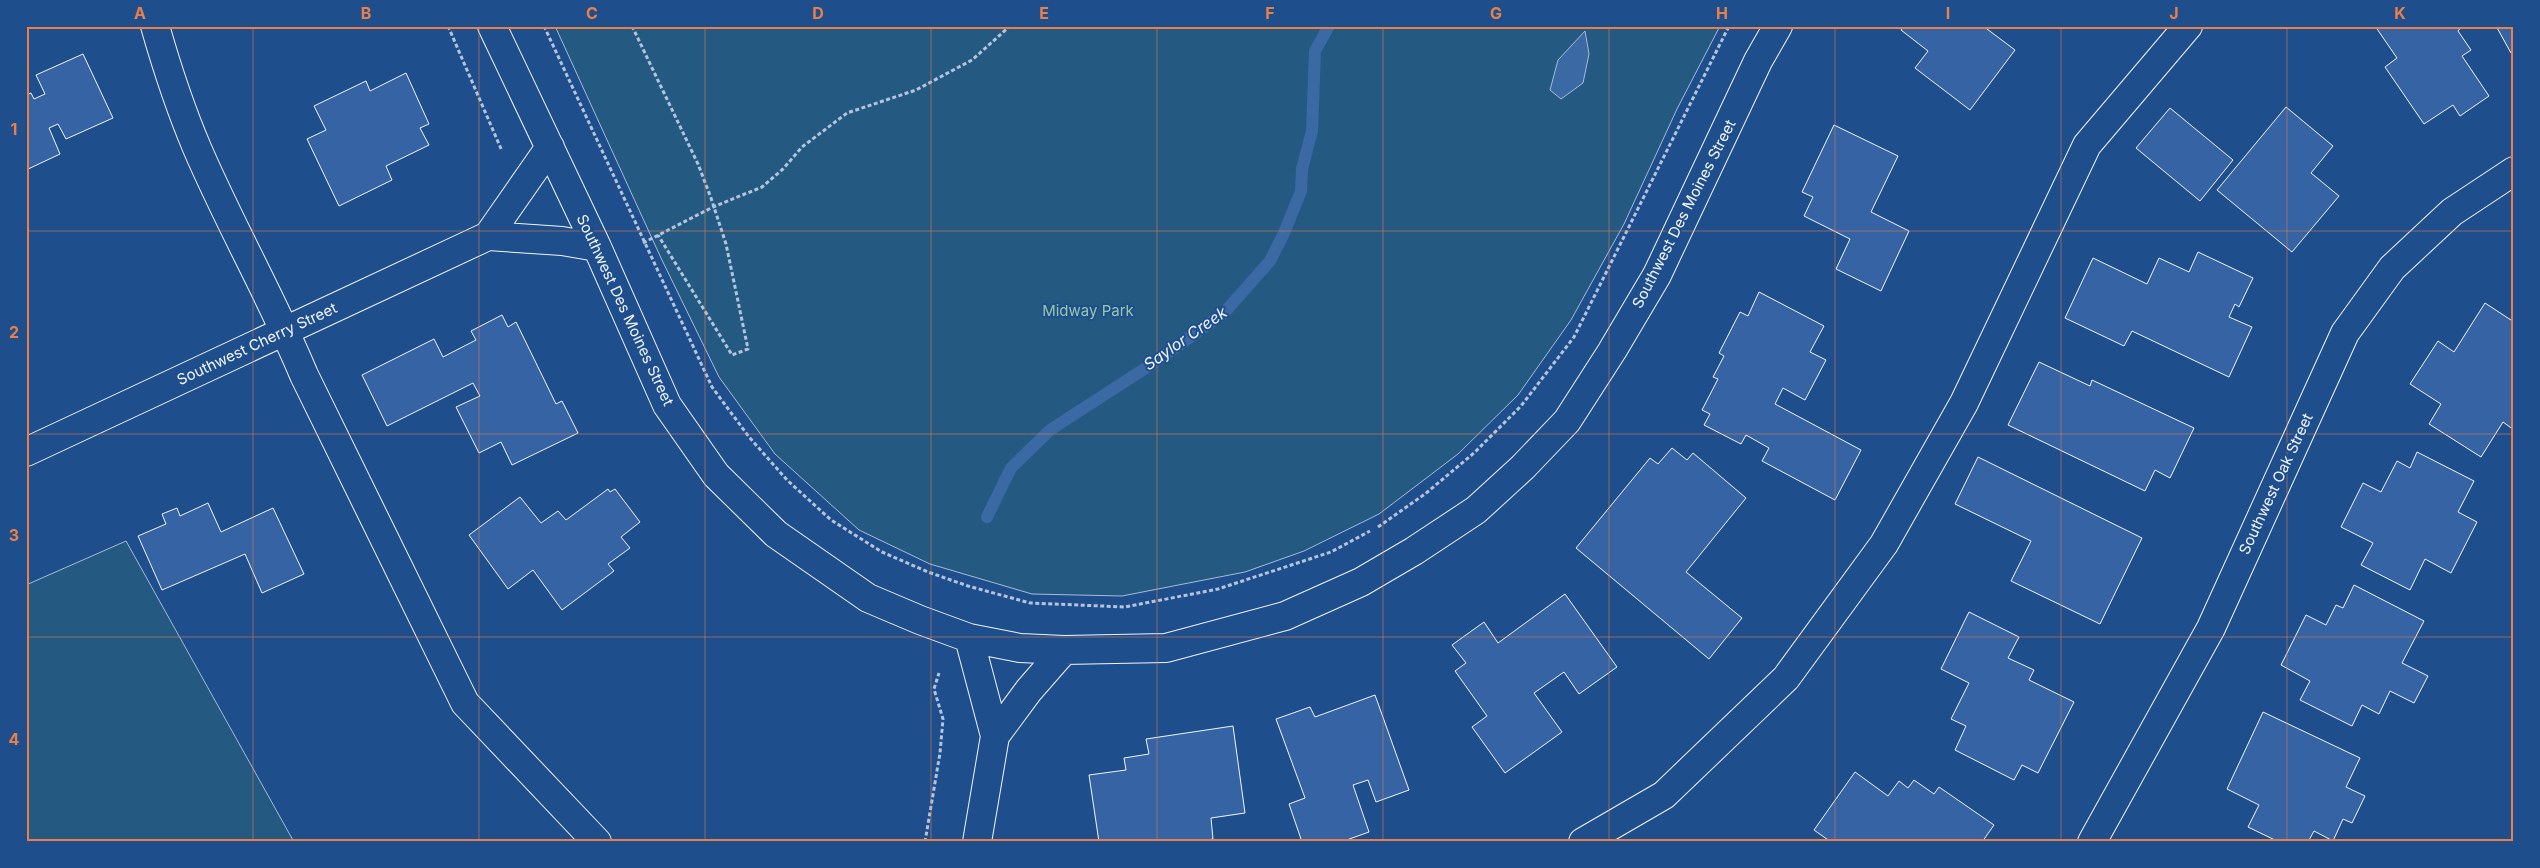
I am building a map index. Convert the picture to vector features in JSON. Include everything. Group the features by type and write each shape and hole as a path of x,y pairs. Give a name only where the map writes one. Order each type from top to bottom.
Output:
{"street":[{"path":"155,26 170,78 198,149 286,331 304,375 464,703 597,842"},
{"name":"Southwest Des Moines Street","path":"492,26 550,147 667,405 716,475 776,534 868,598 969,638 1020,648 1064,650 1166,648 1285,616 1361,582 1414,552 1476,510 1523,467 1567,421 1612,352 1657,275 1758,61 1778,26"},
{"path":"1583,842 1664,796 1791,670 1884,544 1964,403 2087,145 2188,26"},
{"name":"Southwest Cherry Street","path":"488,236 550,147"},
{"name":"Southwest Oak Street","path":"2092,842 2210,628 2345,333 2392,268 2452,212 2514,170"},
{"name":"Southwest Cherry Street","path":"26,452 488,236 562,241 596,247"},
{"path":"969,638 995,736 977,842"},
{"path":"995,736 1029,690 1064,650"}],"path":[{"path":"448,26 501,150"},
{"path":"544,26 643,243 712,387 786,480 830,520 882,552 968,586 1030,603 1124,607 1218,589 1331,552 1376,528 1424,494 1474,453 1521,406 1574,337 1729,26"},
{"path":"632,26 698,164 726,244 748,350 732,355 658,235"},
{"path":"643,243 713,207 762,187 783,169 802,147 847,113 916,90 972,60 1010,26"},
{"path":"925,842 940,752 942,719 934,689 941,666"}],"green space":[{"name":"Midway Park","path":"555,26 1720,26 1677,109 1624,224 1571,320 1518,395 1458,454 1379,514 1304,551 1245,572 1122,596 1032,594 930,564 859,530 775,454 719,377 661,258"},
{"path":"126,541 294,842 26,842 26,585"}],"shaded area":[{"path":"1585,31 1589,54 1583,83 1561,99 1550,90 1558,60"}],"building":[{"path":"1904,26 1983,26 2015,50 1970,110 1915,68 1928,51 1901,30"},
{"path":"2375,26 2462,26 2458,31 2471,50 2462,56 2489,96 2460,116 2453,105 2424,124 2385,67 2397,58"},
{"path":"2496,26 2514,26 2514,51 2511,53"},
{"path":"83,54 113,118 66,139 58,124 49,128 60,154 26,170 26,95 31,93 34,99 45,94 36,75"},
{"path":"406,73 429,124 420,128 429,145 386,166 392,180 339,206 307,139 326,130 314,106 366,81 370,91"},
{"path":"2286,107 2333,146 2311,173 2339,196 2292,252 2217,190"},
{"path":"2170,108 2233,160 2200,201 2136,148"},
{"path":"1834,125 1898,156 1871,212 1909,231 1881,291 1836,269 1850,239 1804,216 1813,197 1802,192"},
{"path":"2198,252 2253,278 2239,307 2235,304 2229,317 2252,327 2229,377 2132,331 2124,346 2065,318 2093,258 2147,284 2159,258 2189,272"},
{"path":"1759,292 1824,326 1810,352 1826,360 1805,400 1783,388 1775,404 1861,450 1835,500 1762,461 1769,448 1746,435 1741,444 1704,425 1710,414 1702,410 1718,379 1713,377 1724,356 1719,353 1740,312 1748,316"},
{"path":"2485,303 2514,322 2514,430 2503,422 2481,457 2429,424 2441,404 2410,384 2438,341 2454,352"},
{"path":"502,315 508,327 516,322 556,404 562,401 578,433 512,465 501,442 479,453 456,407 480,396 473,383 387,426 362,375 434,339 443,357 476,340 471,331"},
{"path":"2039,362 2090,386 2092,380 2194,428 2170,478 2155,470 2145,491 2008,425"},
{"path":"1672,448 1687,460 1693,453 1746,498 1686,572 1742,618 1709,659 1576,548 1650,458 1658,464"},
{"path":"2417,452 2474,481 2458,512 2477,522 2451,573 2425,559 2410,590 2361,565 2373,543 2341,527 2363,483 2381,492 2397,461 2410,468"},
{"path":"1978,457 2142,538 2100,624 2011,581 2031,541 1955,504"},
{"path":"608,489 610,492 615,489 640,522 621,537 630,548 608,564 614,571 562,610 533,570 508,589 469,535 520,497 541,523 558,511 566,520"},
{"path":"208,503 221,532 273,508 304,574 262,593 245,554 162,590 138,536 166,524 162,514 177,508 180,516"},
{"path":"2354,585 2424,621 2402,663 2428,676 2414,703 2390,691 2379,714 2362,705 2352,726 2300,700 2310,681 2281,665 2306,615 2326,625 2336,605 2343,608"},
{"path":"1565,594 1617,667 1579,694 1564,672 1534,693 1562,732 1505,773 1472,727 1487,716 1455,671 1466,663 1452,645 1484,622 1498,643"},
{"path":"1969,612 2019,637 2008,658 2034,670 2029,680 2074,702 2038,773 2022,765 2014,780 1955,750 1966,726 1951,719 1969,683 1941,669"},
{"path":"1375,695 1409,790 1376,802 1368,780 1353,785 1369,832 1341,842 1302,842 1289,804 1305,798 1276,719 1310,707 1315,717"},
{"path":"2263,712 2360,758 2346,787 2365,796 2352,823 2343,819 2333,841 2314,831 2308,842 2279,842 2248,827 2259,805 2227,789"},
{"path":"1233,726 1245,813 1211,818 1213,839 1196,842 1099,842 1089,775 1126,770 1124,758 1149,754 1146,739"},
{"path":"1855,772 1888,796 1899,781 1908,788 1914,780 1934,794 1939,787 1994,825 1982,842 1831,842 1814,830"}],"waterway":[{"name":"Saylor Creek","path":"987,517 1011,468 1050,430 1155,362 1224,313 1270,261 1301,191 1302,169 1312,131 1315,51 1329,26"}]}
